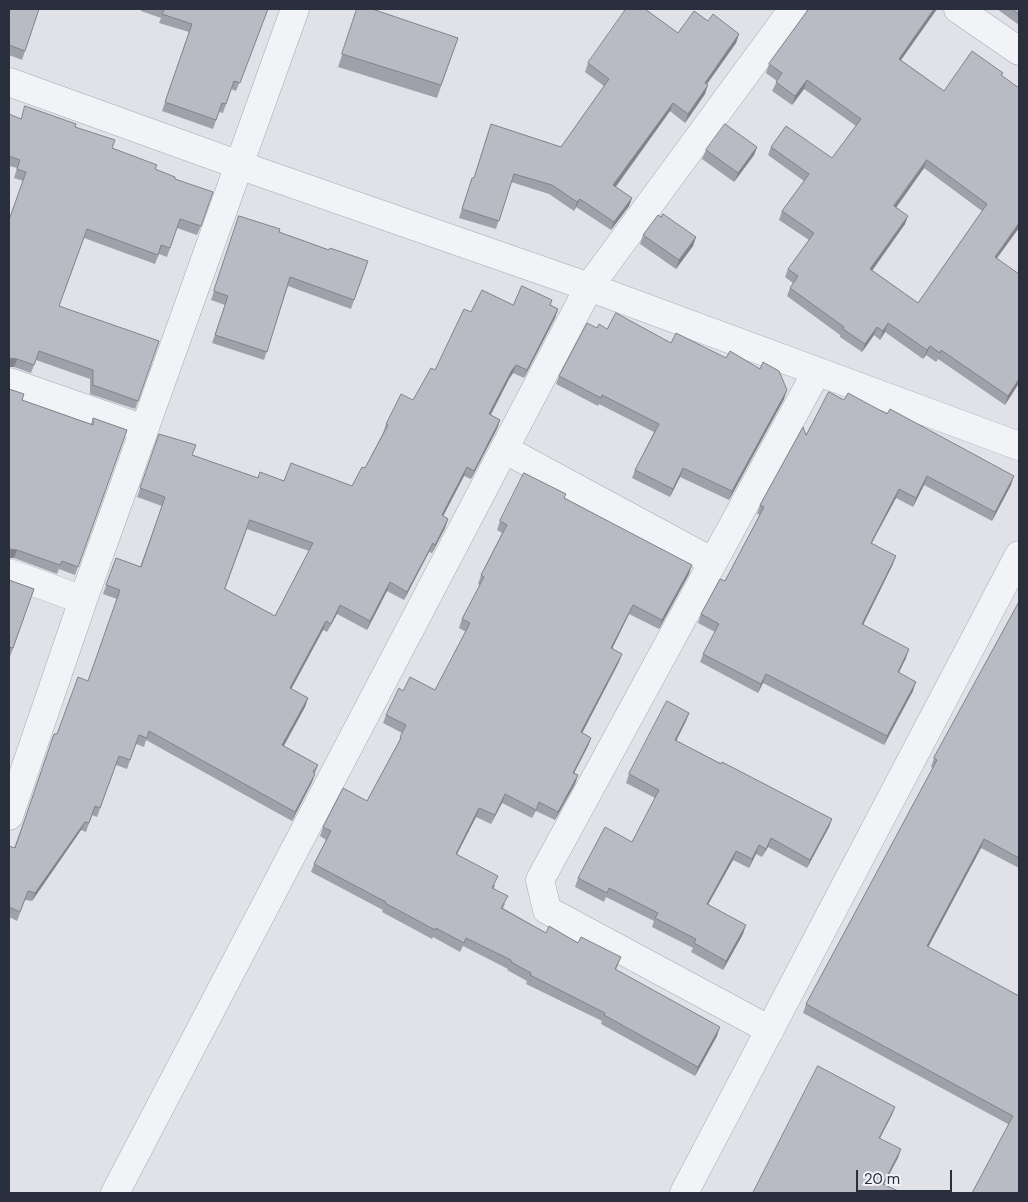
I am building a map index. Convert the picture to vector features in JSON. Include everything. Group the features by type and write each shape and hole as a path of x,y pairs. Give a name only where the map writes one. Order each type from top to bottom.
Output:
{"street":[{"path":"9,816 16,772 83,600 294,9"},
{"path":"114,1193 589,287 793,9"},
{"path":"958,9 1019,51"},
{"path":"9,82 239,165 589,287 1019,446"},
{"path":"770,1030 547,910 540,880 817,371"},
{"path":"9,382 144,429"},
{"path":"504,449 713,562"},
{"path":"684,1193 1019,555"},
{"path":"9,573 83,600"}],"building":[{"path":"9,9 39,9 25,51 9,45"},
{"path":"161,9 268,9 240,83 234,81 226,104 222,103 216,120 165,102 192,24 162,14 164,10"},
{"path":"357,9 372,9 458,38 441,85 342,54"},
{"path":"626,9 645,9 678,33 694,11 708,21 713,14 739,34 705,83 708,85 688,114 673,103 613,185 632,198 614,222 580,199 577,202 552,185 514,174 499,221 462,209 491,124 561,147 609,79 588,63"},
{"path":"809,9 934,9 899,59 944,91 972,51 1003,73 1001,75 1019,88 1019,223 995,257 1019,274 1019,379 1008,396 941,350 940,353 930,346 927,350 888,323 883,331 877,327 865,344 790,288 798,276 788,269 814,233 782,211 809,174 771,147 786,126 832,158 861,119 807,80 795,96 776,82 782,73 769,64","holes":["927,160 987,204 918,303 870,269 908,216 894,206"]},
{"path":"1012,9 1019,9 1019,14"},
{"path":"25,106 76,124 75,127 115,140 112,148 157,165 155,169 175,177 175,179 213,192 201,226 180,219 170,248 161,245 158,255 87,229 59,306 159,341 138,401 93,385 93,370 39,351 34,365 9,358 9,220 26,172 17,169 20,160 9,156 9,114 21,119"},
{"path":"725,124 757,147 738,173 706,150"},
{"path":"663,214 696,237 679,260 643,235 658,215 661,217"},
{"path":"239,216 280,229 279,232 329,250 330,248 368,261 354,300 290,277 267,352 215,335 228,296 214,291"},
{"path":"522,286 552,300 550,305 558,309 527,370 516,365 489,414 500,420 474,471 467,467 442,515 448,519 435,545 433,543 407,592 390,582 370,621 340,605 331,624 326,621 290,688 308,698 282,745 318,765 295,812 149,731 147,738 139,735 130,760 119,756 100,808 95,806 89,823 85,822 35,893 28,891 20,912 9,907 9,846 15,848 54,734 57,734 78,677 88,681 120,590 106,585 116,558 141,567 165,497 140,488 159,434 196,445 192,455 258,478 260,472 284,481 291,463 352,486 362,467 365,468 388,425 386,424 401,394 413,400 431,368 435,370 464,309 471,312 482,290 513,305","holes":["250,520 313,543 275,616 225,589"]},
{"path":"616,313 671,343 676,333 726,358 730,351 760,369 763,362 779,371 787,390 732,491 683,468 673,489 635,470 659,424 602,395 601,398 559,376 587,323 597,328 599,324 607,329"},
{"path":"9,389 24,394 22,400 93,425 93,418 127,430 78,567 62,561 60,565 9,549"},
{"path":"829,392 844,400 848,393 887,414 890,409 1014,476 995,512 927,476 916,498 899,489 871,543 896,556 862,624 909,649 898,672 916,682 887,736 766,674 761,684 703,654 719,624 701,614 720,579 725,581 764,507 760,505 803,427 806,435"},
{"path":"524,473 566,494 564,498 692,565 662,620 633,605 611,648 622,654 581,732 591,738 573,773 578,775 558,812 539,802 536,810 505,794 495,815 479,808 456,854 498,876 492,888 508,896 501,908 546,933 549,926 578,943 581,937 621,957 615,969 720,1027 698,1067 604,1015 605,1013 530,975 531,973 511,962 511,960 466,938 464,943 436,928 435,930 314,864 331,831 323,827 343,788 367,801 401,738 406,725 386,715 399,688 403,691 410,677 435,690 470,623 462,619 484,577 481,575 507,525 500,521"},
{"path":"9,580 34,589 13,648 9,647"},
{"path":"1019,602 1019,858 984,839 927,946 1019,996 1019,1193 972,1193 1013,1116 806,1004 937,760 934,758"},
{"path":"667,701 689,713 675,740 832,819 810,860 771,838 766,849 759,845 752,859 736,851 707,904 746,925 726,961 694,943 696,939 655,918 658,913 609,888 607,893 578,878 605,827 632,842 659,790 629,774"},
{"path":"818,1066 895,1107 879,1138 901,1149 883,1184 902,1193 753,1193"}]}
